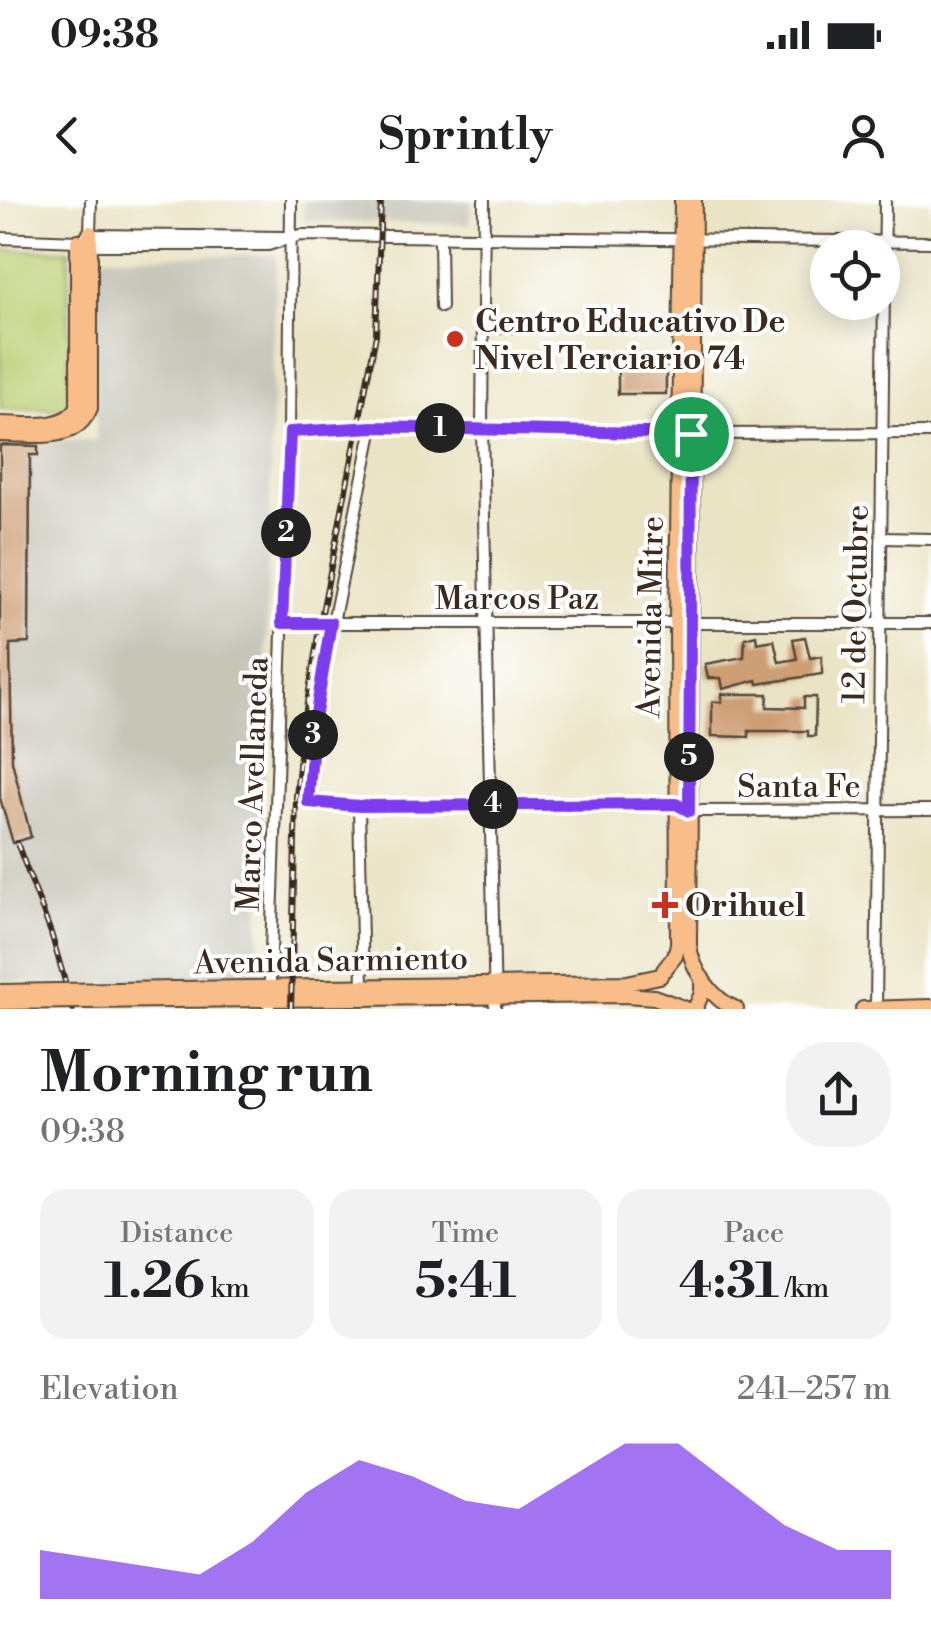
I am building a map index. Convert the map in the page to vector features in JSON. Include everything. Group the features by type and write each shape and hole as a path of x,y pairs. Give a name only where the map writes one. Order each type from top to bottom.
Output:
{"main road":[{"name":"Avenida Mitre","path":"682,200 688,240"},
{"name":"Avenida Mitre","path":"662,973 675,956 678,944 683,807 688,240 694,200"},
{"path":"0,434 60,434 76,420 86,240"},
{"path":"0,424 76,420"},
{"name":"Avenida Mitre","path":"683,807 689,945 699,974"},
{"path":"699,974 702,993 690,1006 663,1001 658,988 662,973 684,963 699,974 722,1002 736,1009"},
{"name":"Avenida Sarmiento","path":"270,998 363,987 494,998 636,983 662,973"},
{"name":"Avenida Sarmiento","path":"0,992 270,998 624,994 663,1001"},
{"name":"Avenida Sarmiento","path":"0,1002 175,994"},
{"path":"862,1009 931,1007"}],"street":[{"path":"86,240 90,200"},
{"name":"Marco Avellaneda","path":"270,998 290,432 290,200"},
{"path":"484,200 482,428 494,998"},
{"name":"12 de Octubre","path":"884,200 884,230"},
{"path":"0,238 268,246 301,236 810,241"},
{"path":"440,237 441,307"},
{"path":"900,242 931,242"},
{"name":"12 de Octubre","path":"876,1009 884,320"},
{"path":"483,326 546,328"},
{"path":"331,623 373,427"},
{"path":"290,432 373,427 686,434 931,434"},
{"path":"882,538 931,539"},
{"name":"Marcos Paz","path":"282,623 931,623"},
{"name":"Santa Fe","path":"331,623 315,719 308,802 360,806 931,810"},
{"path":"360,806 363,987"}],"shaded area":[{"path":"304,200 471,200 470,224 304,221"},
{"path":"276,255 258,979 82,985 0,981 0,441 96,441 96,256"}],"green space":[{"path":"0,250 69,250 69,409 0,409"}],"building":[{"path":"618,357 666,357 666,394 618,394"},
{"path":"0,445 38,446 38,455 30,455 29,643 10,644 12,761 31,837 13,843 0,798"},
{"path":"756,635 757,643 774,640 779,662 797,659 793,639 805,637 810,658 822,656 822,674 758,684 757,680 723,689 721,678 708,678 705,664 744,657 745,638"},
{"path":"722,694 768,694 767,707 804,708 804,697 816,697 815,736 808,736 808,731 749,731 749,737 712,736 712,702 722,702"}],"railway":[{"path":"291,1009 296,797 302,734 376,335 381,200"},
{"path":"17,843 51,933 73,1009"}],"place":[{"name":"Centro Educativo De Nivel Terciario 74","path":"455,339"},
{"name":"Orihuel","path":"665,905"}],"route":[{"path":"373,427 691,434 689,811 676,804 360,806 308,802 315,719 331,623 282,623 290,432 373,427"}]}
